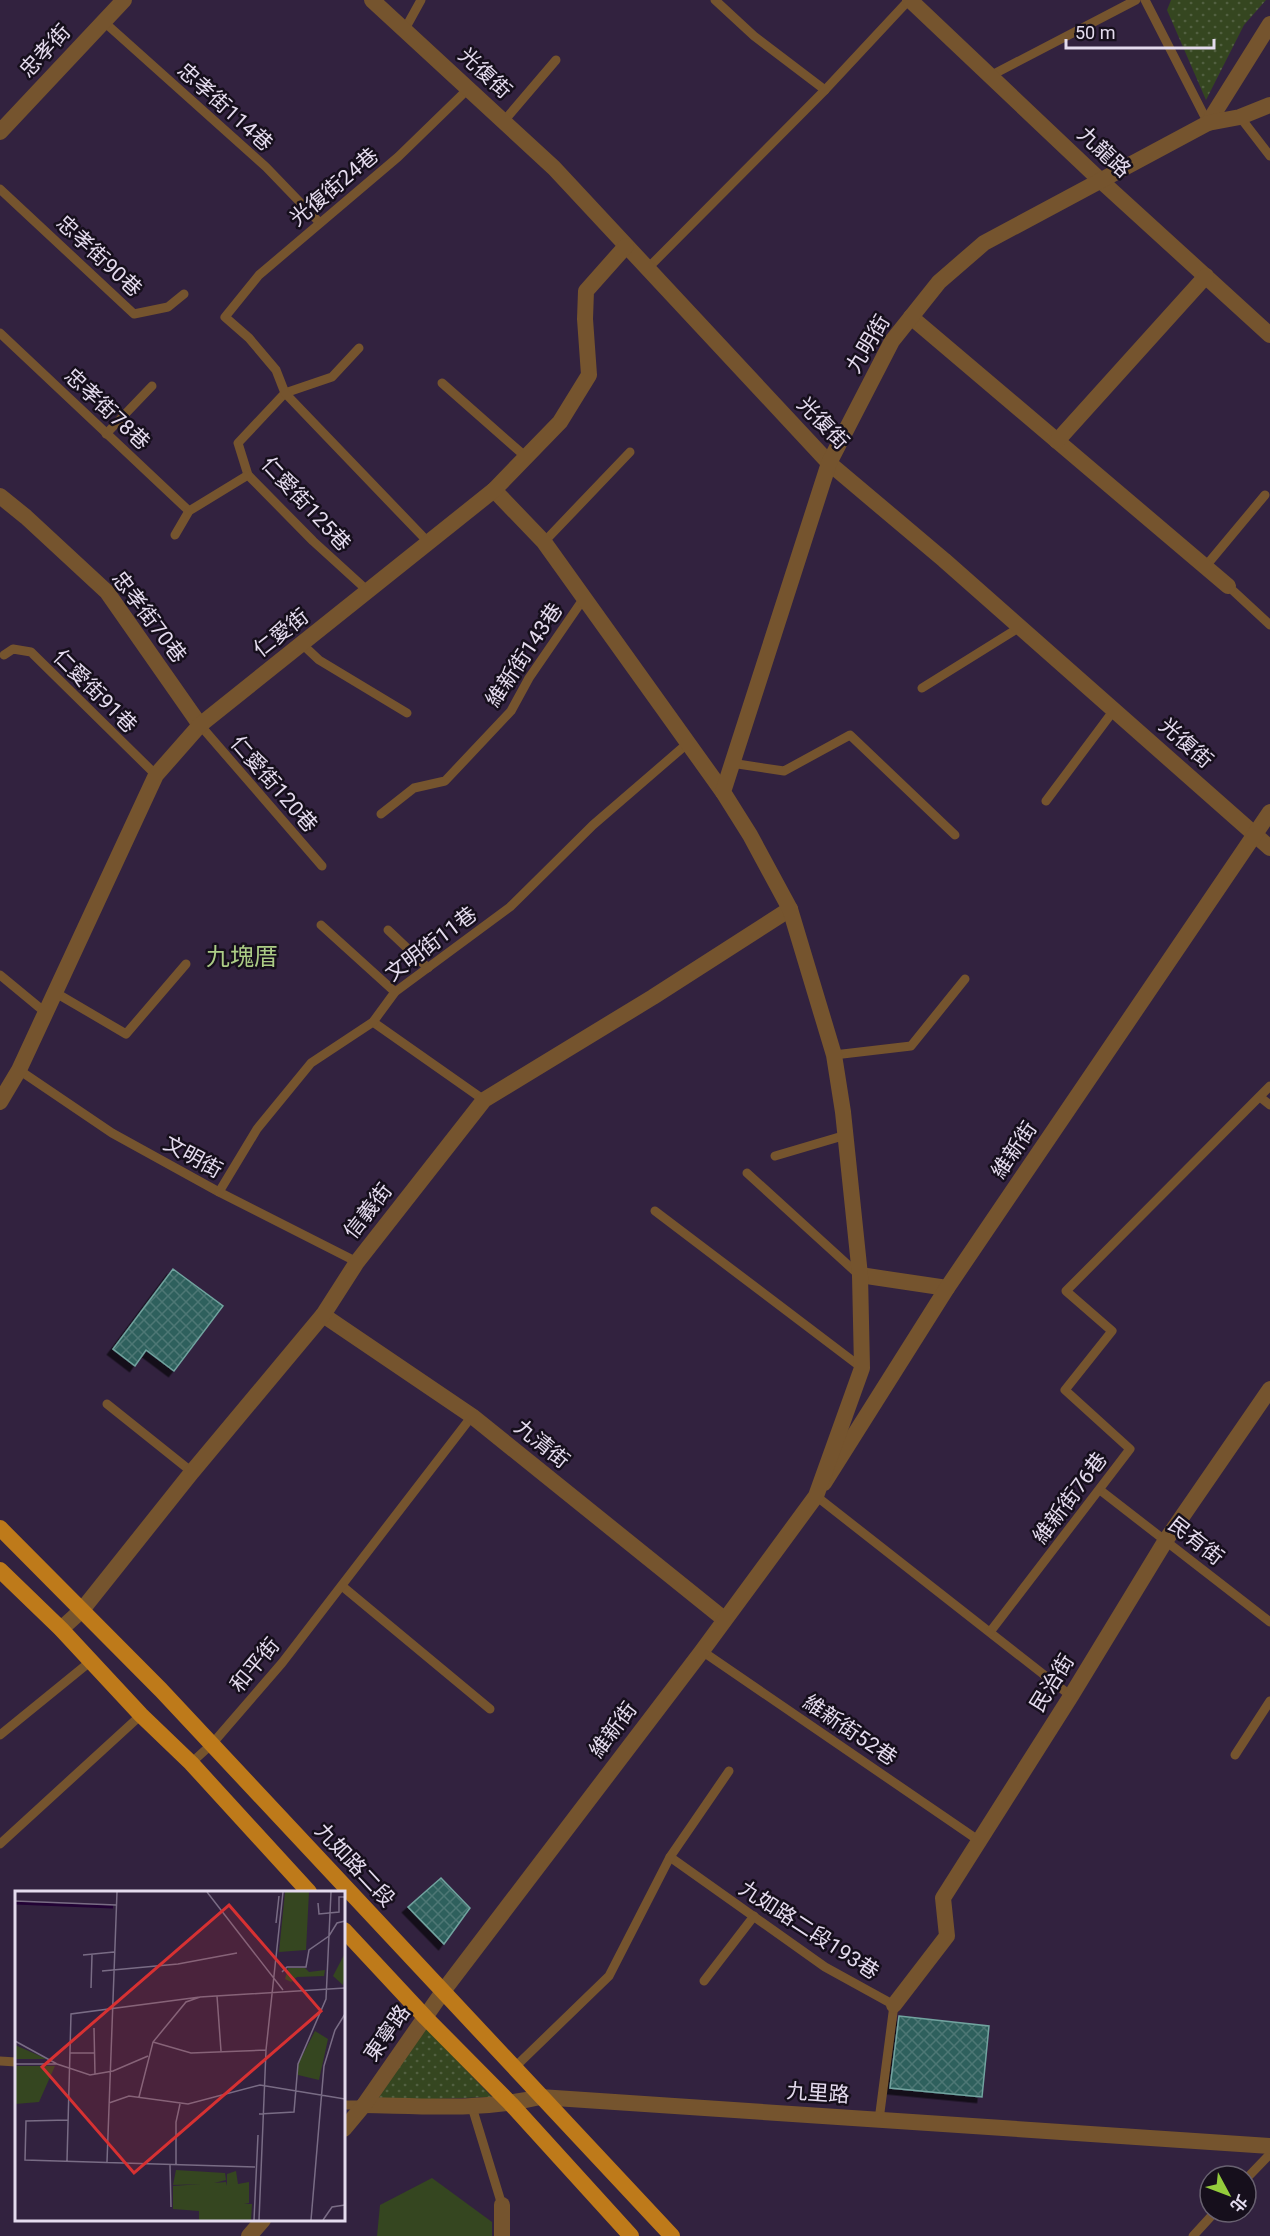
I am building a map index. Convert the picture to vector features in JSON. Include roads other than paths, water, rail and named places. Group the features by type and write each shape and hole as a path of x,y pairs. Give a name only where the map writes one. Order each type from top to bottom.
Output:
{"main road":[{"name":"九如路二段","path":"0,1528 212,1744 672,2236"},
{"path":"0,1570 61,1629 141,1715 191,1763 302,1890"},
{"path":"345,1931 511,2104 631,2236"}],"street":[{"name":"忠孝街","path":"0,132 124,0"},
{"name":"光復街","path":"372,0 470,88 554,168 830,463 1270,848"},
{"name":"九龍路","path":"909,0 1100,180 1270,335"},
{"path":"1208,123 1270,24"},
{"name":"九明街","path":"723,792 830,463 892,340 939,282 984,243 1208,123 1240,117 1270,105"},
{"name":"仁愛街","path":"0,1102 19,1070 56,993 156,775 200,725 494,490 560,422 589,375 585,319 586,291 626,246"},
{"path":"1057,441 1206,276"},
{"path":"911,317 1227,586"},
{"name":"維新街","path":"494,490 544,542 723,792 750,835 790,909 834,1055 846,1135 860,1275 862,1368 816,1496"},
{"name":"忠孝街70巷","path":"0,496 107,592 200,725"},
{"path":"1255,834 1270,812"},
{"name":"維新街","path":"444,1990 702,1651 816,1496 947,1288 1255,834"},
{"name":"信義街","path":"61,1629 82,1610 192,1472 323,1315 357,1262 484,1100 653,997 790,909"},
{"path":"860,1275 947,1288"},
{"name":"九清街","path":"323,1315 472,1416 724,1619"},
{"name":"民治街","path":"894,2005 947,1936 942,1898 1166,1540 1270,1389"},
{"name":"東寧路","path":"345,2128 364,2105 444,1990"},
{"name":"九里路","path":"364,2105 472,2107 511,2104 540,2097 1270,2146"},
{"path":"502,2205 502,2236"},
{"path":"249,2236 262,2221"}],"lane":[{"path":"405,29 422,0"},
{"path":"715,0 754,36 825,90"},
{"path":"647,269 825,90 909,0"},
{"path":"990,76 1136,0"},
{"path":"1144,0 1208,123"},
{"name":"忠孝街114巷","path":"103,21 266,167 319,222"},
{"path":"504,121 556,60"},
{"name":"光復街24巷","path":"285,393 276,370 249,338 225,317 259,275 398,157 470,88"},
{"path":"1240,117 1270,156"},
{"name":"忠孝街90巷","path":"0,189 134,314 168,307 184,294"},
{"name":"忠孝街78巷","path":"0,333 189,511"},
{"name":"仁愛街125巷","path":"359,348 332,377 285,393 238,443 248,475 313,541 369,592"},
{"path":"442,383 525,457"},
{"path":"106,434 152,387"},
{"path":"285,393 429,543"},
{"path":"544,542 630,452"},
{"path":"175,535 189,511 248,475"},
{"path":"1205,567 1268,494"},
{"path":"1227,586 1270,625"},
{"name":"維新街143巷","path":"381,814 414,788 445,781 511,711 528,678 584,598"},
{"path":"922,688 1020,627"},
{"path":"302,644 319,660 407,713"},
{"name":"仁愛街91巷","path":"4,655 13,649 31,652 156,775"},
{"path":"1046,801 1114,710"},
{"name":"仁愛街120巷","path":"200,725 322,866"},
{"path":"731,764 784,771 850,735 955,835"},
{"name":"文明街11巷","path":"219,1192 257,1129 312,1063 373,1022 395,992 510,908 592,825 688,743"},
{"path":"321,926 395,992"},
{"path":"388,930 428,968"},
{"path":"56,993 126,1034 186,964"},
{"path":"0,975 46,1013"},
{"path":"834,1055 911,1046 965,979"},
{"path":"373,1022 484,1100"},
{"name":"文明街","path":"19,1070 112,1133 219,1192 357,1262"},
{"path":"1270,1086 1260,1097 1270,1105"},
{"name":"維新街76巷","path":"990,1632 1130,1449 1065,1389 1112,1331 1066,1291 1260,1097"},
{"path":"775,1156 846,1135"},
{"path":"747,1173 860,1275"},
{"path":"655,1211 862,1368"},
{"path":"107,1404 192,1472"},
{"name":"和平街","path":"191,1763 212,1744 282,1663 472,1416"},
{"name":"民有街","path":"1100,1490 1270,1622"},
{"path":"816,1496 1071,1695"},
{"path":"342,1586 490,1709"},
{"name":"維新街52巷","path":"702,1651 978,1840"},
{"path":"0,1735 90,1661"},
{"path":"1235,1755 1270,1701"},
{"path":"0,1844 141,1715"},
{"path":"514,2068 609,1976 670,1857 729,1771"},
{"name":"九如路二段193巷","path":"670,1857 825,1967 894,2005 879,2120"},
{"path":"704,1981 754,1916"},
{"path":"0,2061 15,2062"},
{"path":"345,2105 364,2105"},
{"path":"472,2107 502,2205"},
{"path":"1258,2167 1270,2154"},
{"path":"1192,2236 1204,2224"}],"district":[{"name":"九塊厝","path":"242,957"}]}
